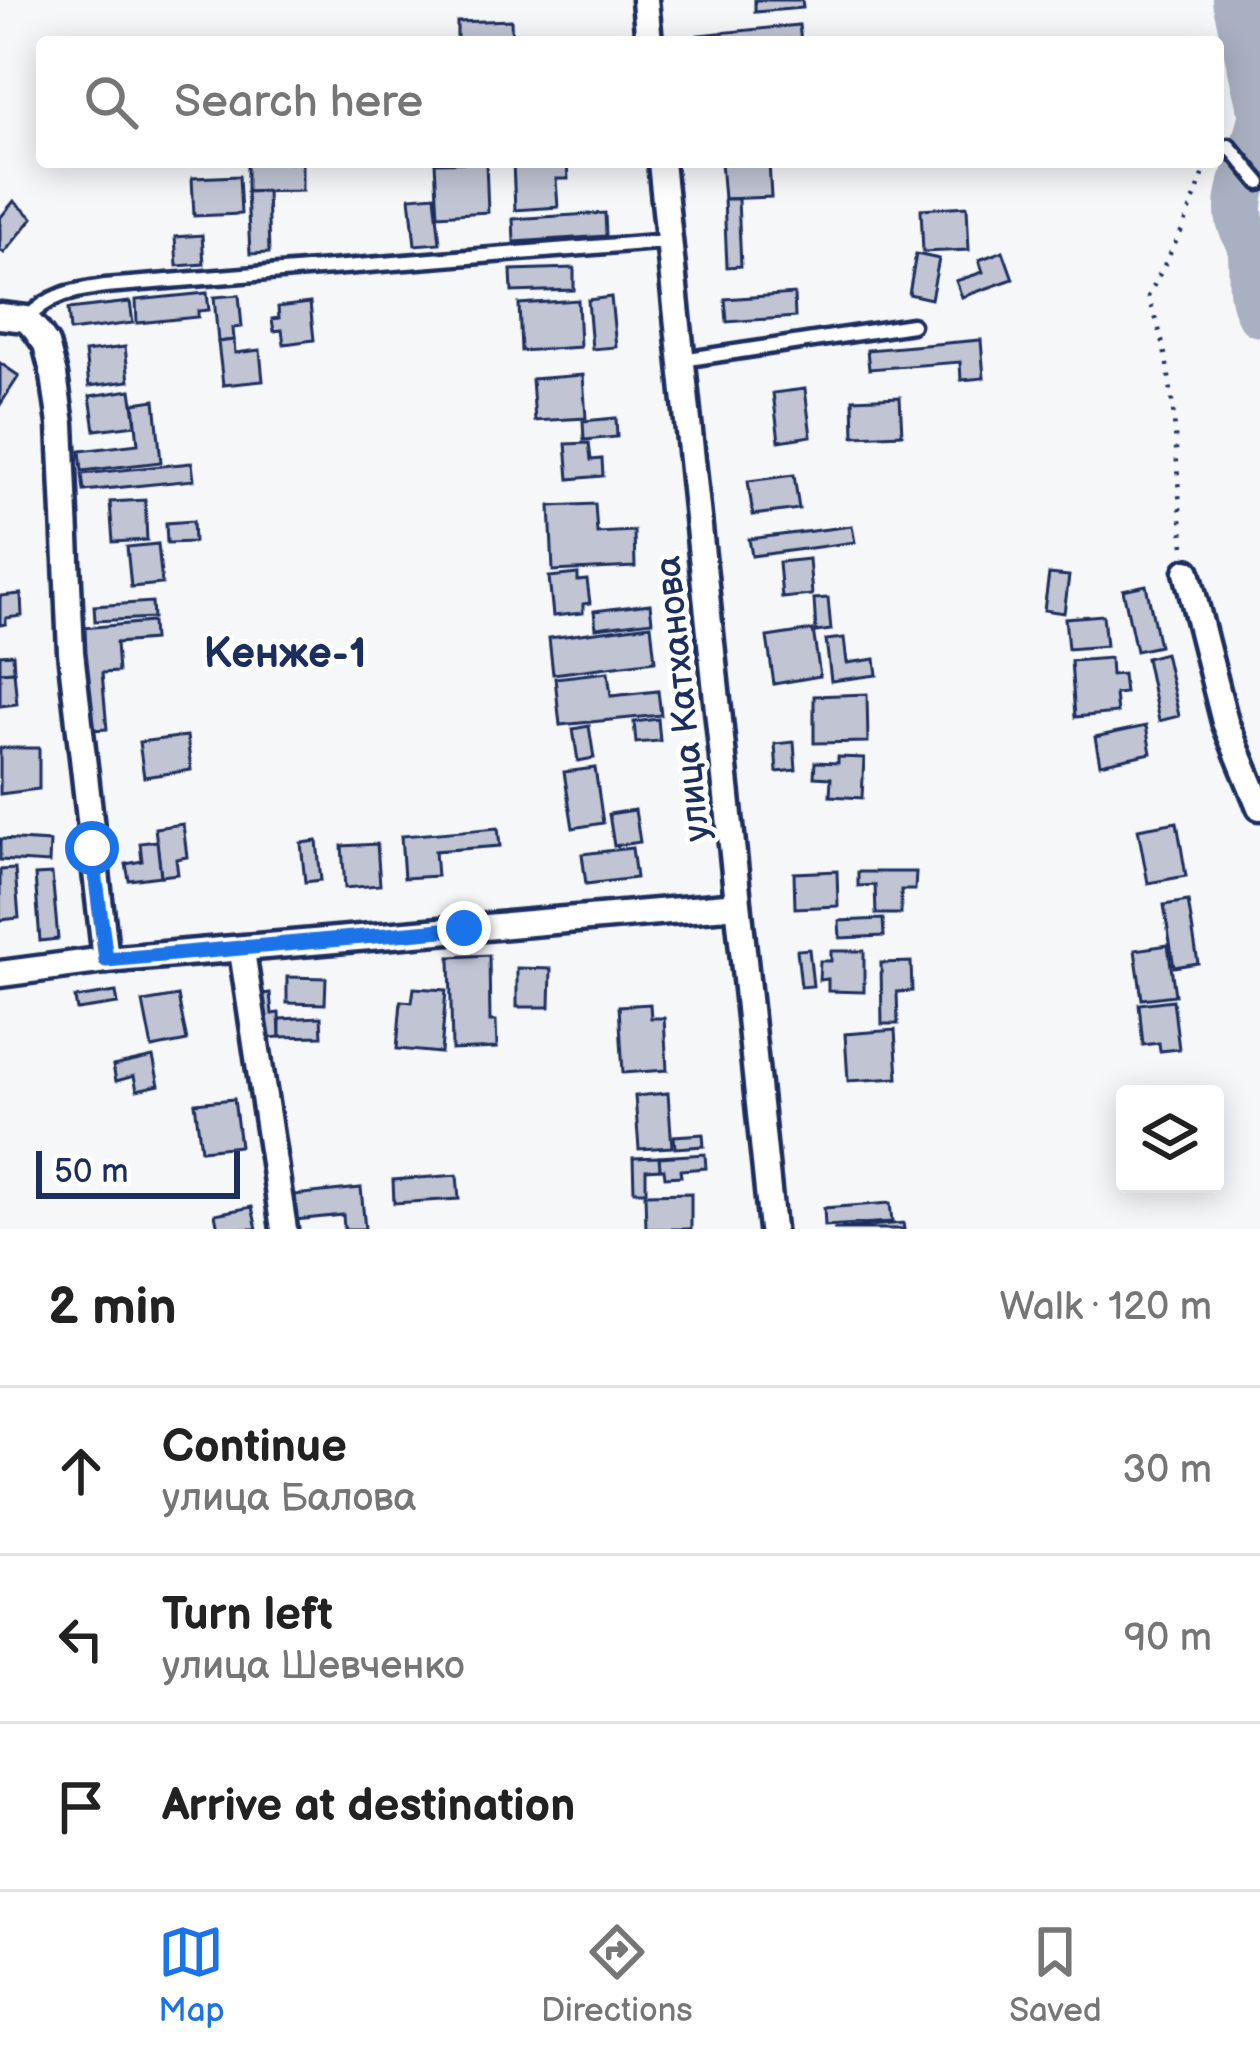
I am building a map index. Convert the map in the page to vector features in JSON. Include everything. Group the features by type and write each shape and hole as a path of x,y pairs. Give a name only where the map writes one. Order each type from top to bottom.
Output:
{"street":[{"path":"645,0 648,36"},
{"name":"улица Катханова","path":"662,168 772,1229"},
{"path":"0,316 26,319 46,344 61,424 70,652 106,960"},
{"path":"1187,572 1225,722 1260,807"},
{"path":"0,974 106,960 738,904"},
{"path":"242,951 284,1229"}],"lane":[{"path":"1229,146 1260,183"},
{"path":"26,319 61,292 105,286 669,241"},
{"path":"682,360 912,325"}],"path":[{"path":"1187,572 1164,335 1148,297 1206,168"}],"building":[{"path":"755,0 802,0 803,8 755,12"},
{"path":"511,20 512,36 457,36 457,22"},
{"path":"799,25 800,36 698,36"},
{"path":"247,168 302,168 302,191 247,192"},
{"path":"435,168 486,168 488,212 438,215"},
{"path":"513,168 567,168 568,179 556,179 558,207 515,210"},
{"path":"721,168 769,168 771,197 724,199"},
{"path":"239,176 241,214 194,216 192,178"},
{"path":"267,191 269,253 250,254 247,192"},
{"path":"435,195 440,243 415,245 410,197"},
{"path":"724,199 738,199 741,266 727,267"},
{"path":"14,201 33,218 4,253 0,250 0,218"},
{"path":"967,206 969,250 923,252 921,209"},
{"path":"605,213 606,236 514,242 513,219"},
{"path":"202,235 204,264 177,266 175,237"},
{"path":"1003,251 1013,279 962,297 956,281 983,272 979,260"},
{"path":"916,254 939,259 931,299 909,294"},
{"path":"574,268 574,290 512,292 511,270"},
{"path":"207,293 209,310 198,311 198,317 137,323 136,300"},
{"path":"794,294 795,317 727,322 725,299"},
{"path":"239,295 242,327 233,328 234,340 218,342 214,297"},
{"path":"611,297 616,347 592,349 588,300"},
{"path":"578,300 580,347 521,351 519,304"},
{"path":"130,302 133,323 70,331 68,309"},
{"path":"310,303 314,340 284,344 282,330 274,331 272,319 279,318 278,307"},
{"path":"234,340 235,353 260,350 263,381 223,385 218,342"},
{"path":"981,340 984,378 961,380 960,362 869,369 867,350"},
{"path":"125,347 129,381 89,386 85,352"},
{"path":"0,363 19,376 0,405"},
{"path":"583,375 586,418 535,421 532,379"},
{"path":"805,389 811,436 779,441 773,393"},
{"path":"131,390 136,425 95,430 90,396"},
{"path":"900,397 902,434 854,436 853,399"},
{"path":"155,400 161,462 82,471 80,451 138,444 134,403"},
{"path":"616,418 617,437 584,440 583,421"},
{"path":"589,443 591,460 602,459 603,476 569,479 566,444"},
{"path":"192,463 194,480 84,491 82,474"},
{"path":"794,475 799,509 753,515 748,481"},
{"path":"145,500 147,540 113,542 110,502"},
{"path":"595,504 597,533 634,531 635,567 553,571 550,506"},
{"path":"193,521 194,542 167,543 166,523"},
{"path":"852,526 855,542 752,556 749,539"},
{"path":"158,544 162,584 131,587 127,547"},
{"path":"809,559 812,595 782,598 779,562"},
{"path":"578,574 578,581 587,580 590,603 583,604 583,613 553,616 549,577"},
{"path":"1049,574 1069,576 1064,613 1044,610"},
{"path":"1146,585 1159,646 1136,651 1123,590"},
{"path":"21,594 22,616 6,618 6,624 0,625 0,596"},
{"path":"828,598 831,630 816,632 814,599"},
{"path":"152,602 153,618 95,621 94,606"},
{"path":"650,604 652,621 596,628 594,611"},
{"path":"1103,615 1106,646 1068,649 1065,618"},
{"path":"152,622 153,640 116,643 118,672 102,673 107,729 91,730 82,628"},
{"path":"651,625 655,661 553,674 549,638"},
{"path":"813,630 820,676 774,684 767,637"},
{"path":"844,638 847,663 875,659 877,675 831,681 826,640"},
{"path":"1165,653 1179,716 1159,721 1146,658"},
{"path":"13,654 14,671 0,672 0,655"},
{"path":"1110,658 1111,675 1123,674 1125,693 1115,694 1117,713 1075,717 1071,661"},
{"path":"14,671 17,704 0,706 0,672"},
{"path":"608,672 611,696 658,691 661,715 560,725 555,678"},
{"path":"867,694 868,742 814,743 814,696"},
{"path":"658,719 660,741 636,743 634,722"},
{"path":"589,726 594,758 578,761 573,729"},
{"path":"1146,726 1151,753 1100,764 1095,737"},
{"path":"187,736 191,770 144,777 139,742"},
{"path":"794,742 796,770 777,772 775,744"},
{"path":"0,748 39,748 39,789 0,794"},
{"path":"838,757 864,758 862,798 830,796 831,778 814,777 815,762 838,763"},
{"path":"595,768 603,823 573,828 564,772"},
{"path":"635,810 640,842 614,846 609,814"},
{"path":"1177,822 1186,876 1148,883 1138,829"},
{"path":"183,824 187,857 176,859 178,874 161,876 155,828"},
{"path":"498,828 500,846 435,851 437,876 404,878 401,836"},
{"path":"0,839 50,842 49,863 0,860"},
{"path":"157,841 161,876 129,880 126,864 142,861 140,843"},
{"path":"317,841 321,880 305,882 301,843"},
{"path":"377,844 380,885 345,888 342,846"},
{"path":"632,848 636,878 586,884 582,854"},
{"path":"15,869 19,918 0,920 0,870"},
{"path":"837,871 838,906 795,908 794,873"},
{"path":"858,872 916,872 915,890 901,890 901,914 876,914 875,885 858,886"},
{"path":"52,874 58,939 40,941 35,875"},
{"path":"1188,901 1198,963 1174,967 1164,905"},
{"path":"883,919 884,936 840,938 839,921"},
{"path":"1168,945 1175,995 1142,999 1135,950"},
{"path":"809,949 813,986 801,987 797,950"},
{"path":"831,951 864,951 864,992 828,991 828,979 819,980 820,961 831,961"},
{"path":"489,955 490,1021 496,1021 497,1048 452,1050 450,957"},
{"path":"911,962 912,991 897,992 898,1024 882,1024 881,963"},
{"path":"517,968 551,969 550,1007 517,1007"},
{"path":"287,977 326,978 325,1004 287,1003"},
{"path":"414,988 446,990 441,1053 397,1049 401,1001 412,1002"},
{"path":"116,992 118,1004 77,1010 75,998"},
{"path":"270,993 272,1014 279,1013 280,1037 258,1039 254,995"},
{"path":"178,996 187,1041 152,1048 143,1002"},
{"path":"1173,1000 1179,1049 1160,1051 1159,1043 1143,1045 1139,1004"},
{"path":"650,1004 651,1018 664,1018 667,1070 623,1073 619,1006"},
{"path":"321,1017 322,1036 280,1037 280,1019"},
{"path":"895,1030 898,1078 848,1081 845,1034"},
{"path":"153,1057 159,1085 137,1090 134,1076 116,1081 113,1066"},
{"path":"668,1093 672,1147 639,1149 635,1096"},
{"path":"234,1099 240,1146 201,1150 195,1103"},
{"path":"703,1134 704,1146 675,1148 674,1136"},
{"path":"705,1154 706,1168 680,1170 681,1176 665,1177 660,1169 659,1157"},
{"path":"659,1157 660,1169 646,1170 646,1191 634,1191 633,1158"},
{"path":"457,1175 459,1199 394,1203 393,1180"},
{"path":"361,1188 365,1229 344,1229 343,1215 295,1220 293,1195"},
{"path":"691,1193 691,1229 646,1229 645,1194"},
{"path":"890,1203 892,1222 825,1226 824,1208"},
{"path":"252,1207 257,1229 218,1229 215,1214"},
{"path":"903,1223 904,1229 833,1229"}],"waterway":[{"path":"1236,0 1260,104"},
{"path":"1260,125 1239,210 1251,247 1253,289 1260,313"}],"district":[{"name":"Кенже-1","path":"285,652"}],"route":[{"path":"92,848 106,960 464,928"}]}
